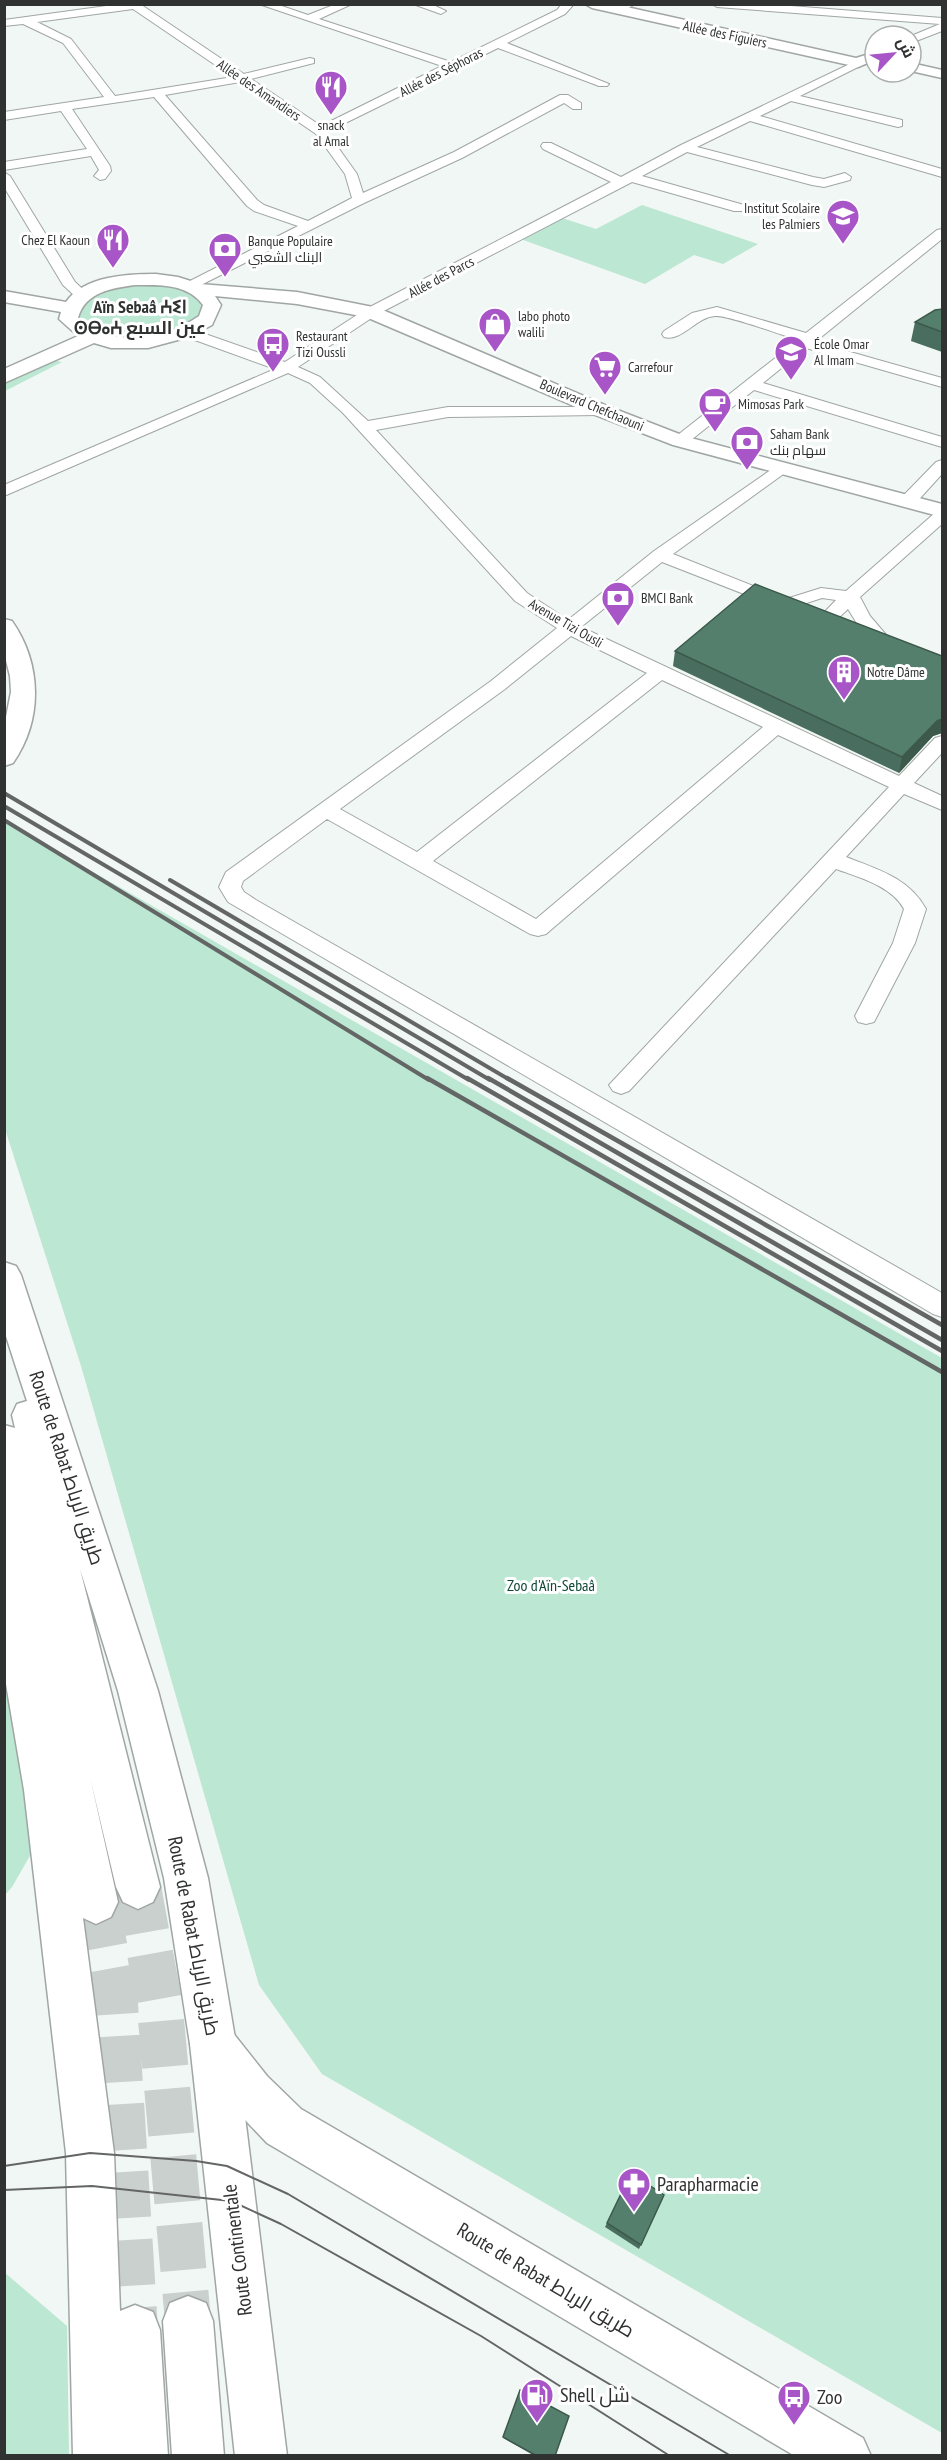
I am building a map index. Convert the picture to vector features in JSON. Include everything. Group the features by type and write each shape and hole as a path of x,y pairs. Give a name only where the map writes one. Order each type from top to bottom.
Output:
{"street":[{"path":"264,4 453,66"},
{"path":"295,15 323,4"},
{"path":"308,19 346,4"},
{"path":"418,4 441,11"},
{"path":"717,4 942,21"},
{"path":"801,10 813,4"},
{"path":"4,23 133,5"},
{"name":"Allée des Amandiers","path":"133,5 320,131 351,174 359,200"},
{"name":"Allée des Séphoras","path":"320,131 565,8 600,5"},
{"name":"Allée des Figuiers","path":"600,5 863,58"},
{"name":"Allée des Figuiers","path":"624,5 863,58"},
{"path":"26,21 66,41 112,100"},
{"path":"923,35 942,27"},
{"path":"496,43 603,84"},
{"path":"4,116 224,83 310,61"},
{"name":"Allée des Parcs","path":"4,491 289,368 371,312 686,148 863,62"},
{"path":"923,70 942,74"},
{"path":"157,93 252,203 259,208 310,226"},
{"path":"790,97 898,123"},
{"path":"64,107 105,169 100,176"},
{"path":"194,288 359,200 458,155 535,113"},
{"path":"750,117 942,173"},
{"path":"547,146 625,180 739,207"},
{"path":"686,148 812,181 824,183 845,177"},
{"path":"4,166 94,152"},
{"path":"4,176 70,285 76,301 68,319 76,329 92,337 109,341 139,342 169,338 186,332 206,320 212,305 207,296 194,288"},
{"path":"680,441 942,233"},
{"name":"Boulevard Chefchaouni","path":"76,301 115,283 135,280 175,282 194,288 297,298 371,312 428,334 600,410 680,441 942,512"},
{"name":"Boulevard Chefchaouni","path":"212,305 246,293"},
{"path":"4,296 76,301"},
{"path":"669,334 697,316 717,311 942,383"},
{"name":"Avenue Tizi Ousli","path":"186,332 289,368 315,380 363,427 522,597 569,628 942,804"},
{"path":"4,377 92,337"},
{"path":"752,384 942,442"},
{"path":"363,427 448,412 600,410"},
{"path":"907,502 942,465"},
{"path":"781,470 660,555 498,685 234,877 230,887 236,897 942,1306"},
{"path":"825,621 942,516"},
{"path":"660,555 904,651"},
{"path":"785,605 821,593 851,597"},
{"path":"851,597 862,618 885,644"},
{"path":"4,626 19,655 25,685 16,736 4,758"},
{"path":"418,862 660,672"},
{"path":"326,810 538,929 776,726"},
{"path":"621,1085 942,742"},
{"path":"831,859 898,888 910,898 915,909 904,943 866,1016"},
{"name":"Route de Rabat طريق الرباط","path":"4,1275 138,1691 186,1878 213,2044 251,2092 284,2126 845,2456"},
{"path":"4,1295 61,1572 138,1887"},
{"path":"4,1440 96,1902"},
{"path":"4,1555 45,1790 85,2107 92,2186 99,2456"},
{"name":"Route Continentale","path":"213,2044 261,2456"},
{"path":"188,2321 198,2456"},
{"path":"135,2330 142,2456"}],"green space":[{"path":"642,205 758,244 723,264 694,255 645,284 515,237 559,217 596,229"},
{"path":"136,284 173,287 189,294 202,307 196,318 186,327 173,333 142,338 127,338 90,331 75,315 79,307 92,296 110,289"},
{"path":"47,359 62,362 5,391 5,377"},
{"name":"Zoo d'Aïn-Sebaâ","path":"4,821 942,1358 942,2433 322,2074 259,1985 81,1366 5,1129"},
{"path":"4,1442 62,1800 12,1887 5,1895"},
{"path":"4,2272 67,2326 69,2455 5,2455"}],"building":[{"path":"942,309 942,332 915,322 935,310"},
{"name":"Notre Dâme","path":"755,584 942,656 942,719 937,721 902,757 675,651"},
{"name":"Parapharmacie","path":"631,2173 664,2195 641,2245 607,2223"},
{"name":"Shell شل","path":"520,2390 569,2416 555,2456 537,2456 503,2437"}],"tunnel":[{"path":"138,1887 160,2008 188,2321"},
{"path":"96,1902 115,2004 135,2330"}],"tram line":[{"path":"4,2166 90,2153 196,2161 227,2166 288,2194 731,2456"},
{"path":"4,2190 92,2186 231,2201 281,2224 481,2336 670,2456"}],"railway":[{"path":"4,793 490,1080"},
{"path":"4,806 469,1080"},
{"path":"4,820 429,1080"},
{"path":"170,880 510,1080"},
{"path":"427,1078 942,1372"},
{"path":"467,1078 942,1351"},
{"path":"488,1078 942,1340"},
{"path":"507,1078 942,1325"}],"place":[{"name":"snack al Amal","path":"331,116"},
{"name":"Institut Scolaire les Palmiers","path":"843,245"},
{"name":"Chez El Kaoun","path":"113,269"},
{"name":"Banque Populaire البنك الشعبي","path":"225,278"},
{"name":"labo photo walili","path":"495,353"},
{"name":"Restaurant Tizi Oussli","path":"273,373"},
{"name":"École Omar Al Imam","path":"791,381"},
{"name":"Carrefour","path":"605,396"},
{"name":"Mimosas Park","path":"715,433"},
{"name":"Saham Bank سهام بنك","path":"747,471"},
{"name":"BMCI Bank","path":"618,627"},
{"name":"Notre Dâme","path":"844,701"},
{"name":"Parapharmacie","path":"634,2213"},
{"name":"Shell شل","path":"537,2424"},
{"name":"Zoo","path":"794,2426"}],"district":[{"name":"Aïn Sebaâ ⵄⵉⵏ ⵙⴱⴰⵄ عين السبع","path":"140,316"}]}
